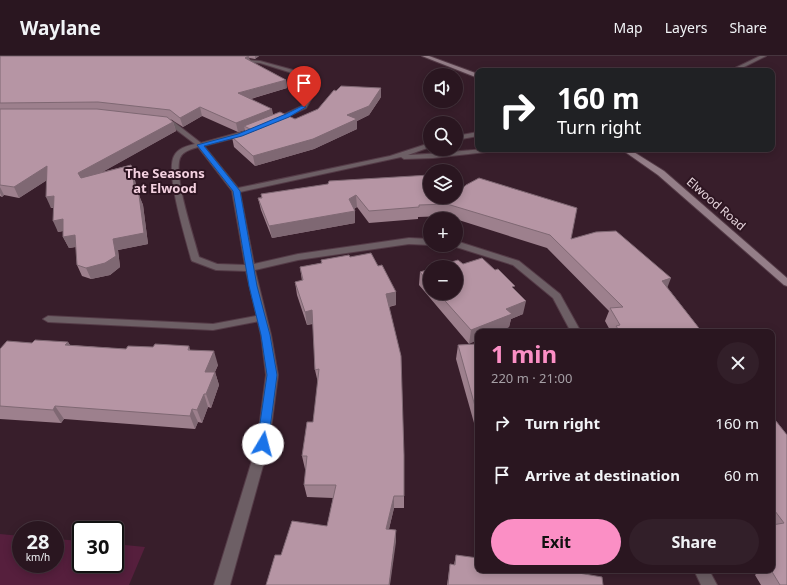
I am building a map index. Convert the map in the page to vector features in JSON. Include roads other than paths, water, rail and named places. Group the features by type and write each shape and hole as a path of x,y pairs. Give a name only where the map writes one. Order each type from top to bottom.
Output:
{"main road":[{"path":"424,56 475,75"},
{"name":"Elwood Road","path":"629,152 661,173 787,283"}],"street":[{"path":"738,68 764,56"},
{"path":"229,59 260,62 291,71 307,82 310,96 304,107 267,124"},
{"path":"157,121 172,123 200,145 236,191 272,375 263,444 222,585"},
{"path":"261,127 240,135 184,149 176,159 175,176 195,259 216,268 250,268 298,257 409,241 423,242"},
{"path":"463,137 475,135"},
{"path":"236,191 392,158 423,147"},
{"path":"392,158 433,156 475,151"},
{"path":"463,246 516,263 557,296 574,329"},
{"path":"48,319 212,327 261,318"},
{"path":"703,573 709,585"}],"district":[{"name":"The Seasons at Elwood","path":"165,180"}]}
